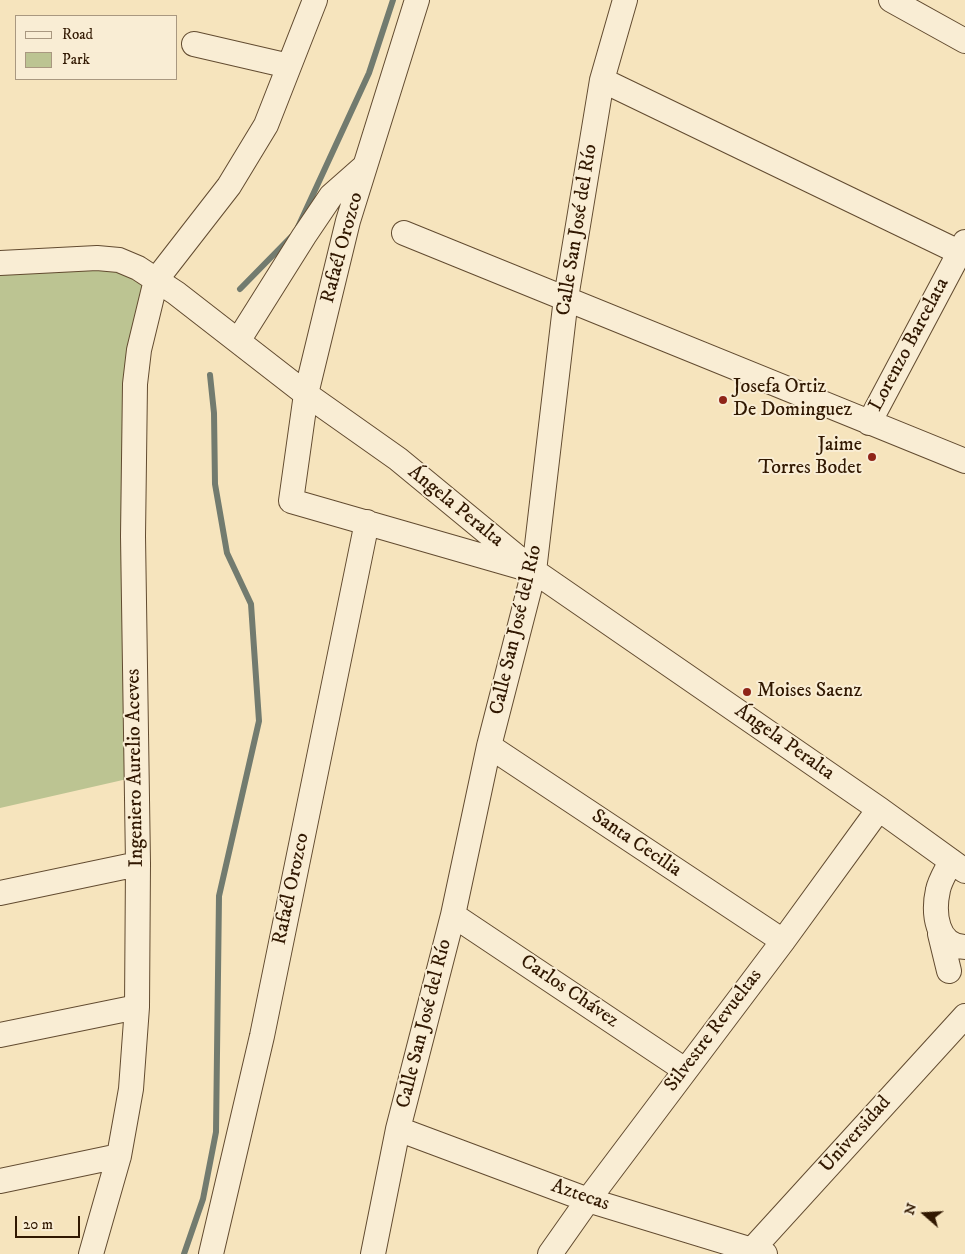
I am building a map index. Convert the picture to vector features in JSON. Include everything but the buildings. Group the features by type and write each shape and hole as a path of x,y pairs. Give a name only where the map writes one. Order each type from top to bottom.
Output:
{"street":[{"path":"156,280 229,186 266,125 315,0"},
{"name":"Rafaél Orozco","path":"211,1254 262,1036 367,522 291,501 306,394 348,221 417,0"},
{"name":"Calle San José del Río","path":"373,1254 398,1128 453,915 489,746 534,571 566,298 602,80 625,0"},
{"path":"891,0 965,41"},
{"path":"194,44 289,66"},
{"path":"602,80 963,249"},
{"path":"238,341 331,196 365,166"},
{"path":"404,233 965,461"},
{"name":"Lorenzo Barcelata","path":"869,423 963,249"},
{"name":"Ángela Peralta","path":"0,262 97,258 119,260 138,268 176,293 306,394 398,459 534,571 879,809 958,866"},
{"name":"Ingeniero Aurelio Aceves","path":"91,1254 119,1156 131,1089 137,1007 138,864 133,536 135,384 139,350 156,280"},
{"path":"367,522 534,571"},
{"name":"Santa Cecilia","path":"489,746 783,941"},
{"name":"Silvestre Revueltas","path":"550,1254 588,1200 783,941 879,809"},
{"path":"0,893 138,864"},
{"path":"949,971 940,934 936,906 938,887 958,866"},
{"name":"Carlos Chávez","path":"453,915 685,1070"},
{"path":"940,934 949,943 965,947"},
{"path":"0,1035 137,1007"},
{"name":"Universidad","path":"755,1252 965,1016"},
{"name":"Aztecas","path":"398,1128 588,1200 755,1252"},
{"path":"0,1180 119,1156"}],"green space":[{"path":"119,260 156,280 139,350 136,777 0,808 0,264"}],"waterway":[{"path":"298,227 369,73 393,0"},
{"path":"240,289 291,237"},
{"path":"184,1254 203,1199 216,1132 219,896 259,721 251,604 227,553 215,484 214,413 210,375"}],"place":[{"name":"Josefa Ortiz De Dominguez","path":"723,400"},
{"name":"Jaime Torres Bodet","path":"872,457"},
{"name":"Moises Saenz","path":"747,692"}]}
